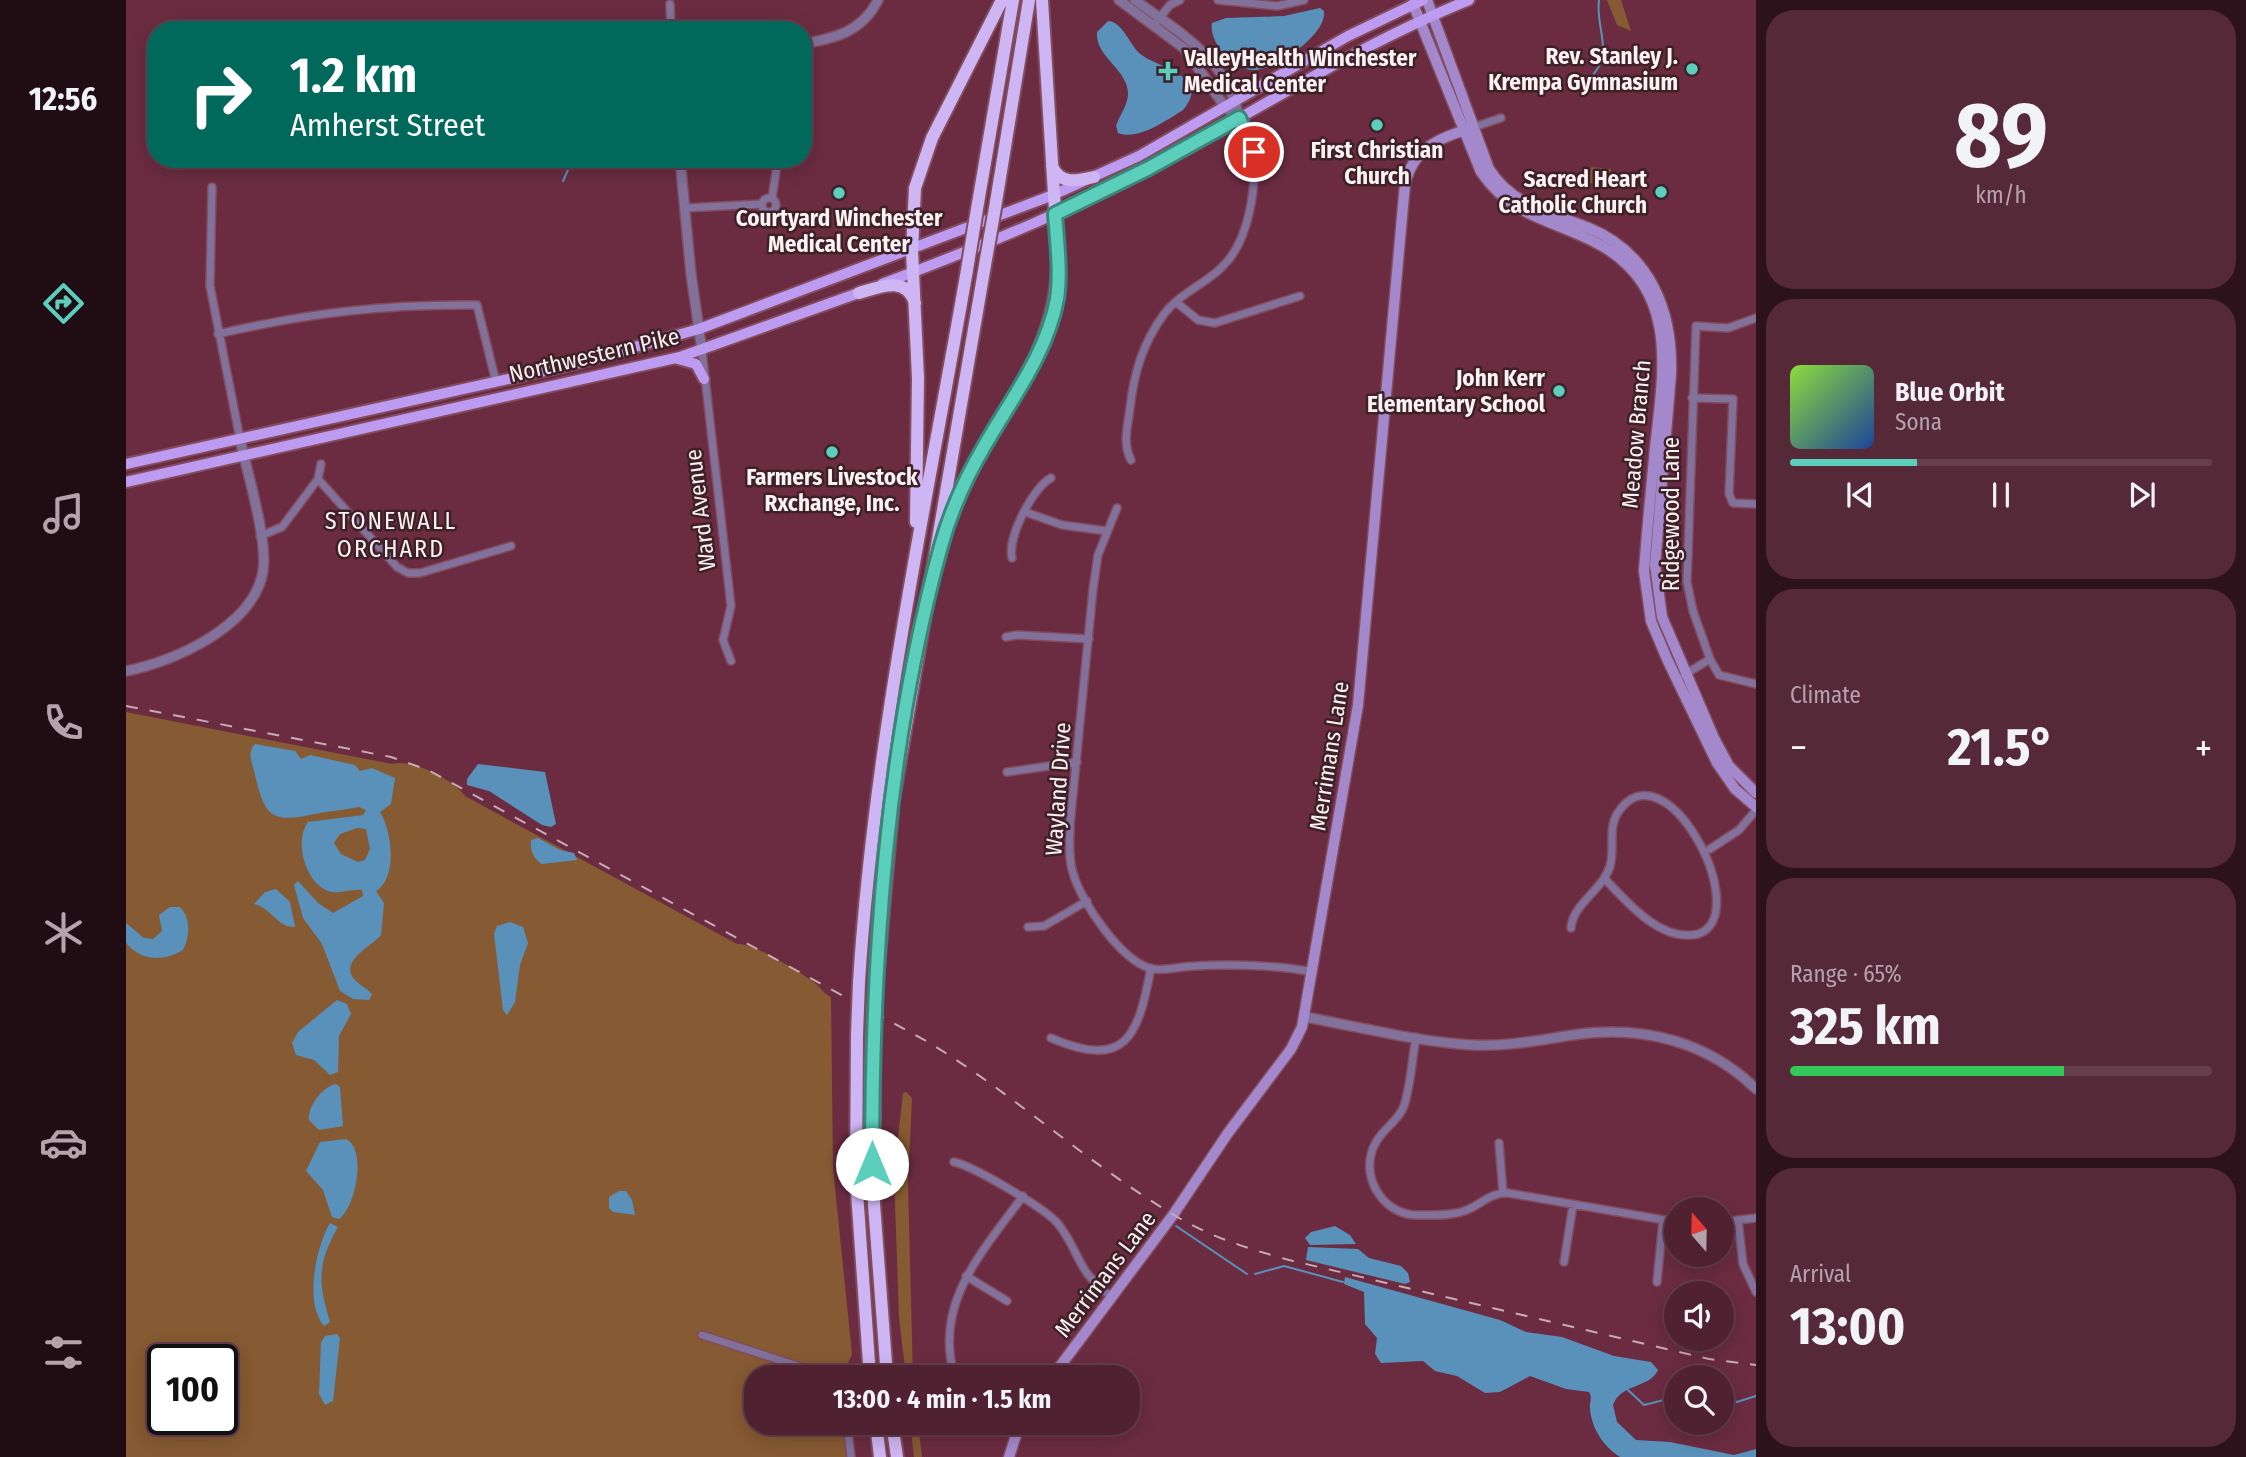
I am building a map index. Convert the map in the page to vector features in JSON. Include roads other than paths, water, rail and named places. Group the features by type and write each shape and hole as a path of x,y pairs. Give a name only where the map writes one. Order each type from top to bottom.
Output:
{"highway":[{"path":"905,623 918,493 917,311 912,251 914,197 925,155 1002,0"},
{"path":"869,1365 856,1178 857,1035 859,982 874,817 1013,0"},
{"path":"886,1365 874,1204 874,1044 876,990 893,801 1029,0"},
{"path":"922,629 941,545 956,502 979,455 1031,367 1048,331 1057,296 1055,214 1042,0"},
{"path":"1051,161 1061,178 1070,181 1094,177"},
{"path":"859,293 898,285 910,292 917,311"},
{"path":"877,1435 880,1457"},
{"path":"894,1435 897,1457"}],"main road":[{"name":"Northwestern Pike","path":"126,482 702,351 859,293 1055,214 1149,168 1340,60 1421,20 1469,0"},
{"name":"Northwestern Pike","path":"126,464 633,350 699,329 912,251 1094,177 1139,156 1348,36 1419,1"},
{"path":"1419,1 1433,15 1469,129"},
{"path":"1419,1 1421,20 1469,129"},
{"name":"Meadow Branch","path":"1469,129 1489,169 1510,194 1543,212 1609,239 1644,272 1665,308 1672,344 1671,374 1655,565 1662,617 1729,766 1756,793"},
{"name":"Meadow Branch","path":"1469,129 1481,172 1502,199 1539,220 1590,239 1607,249 1631,269 1655,306 1664,346 1644,571 1651,621 1717,763 1735,789 1756,808"},
{"name":"Merrimans Lane","path":"1061,1365 1291,1049 1305,1017 1360,685 1405,184 1413,162 1427,145 1469,129"},
{"path":"676,358 696,364 704,379"},
{"path":"482,401 494,393 496,382"},
{"path":"1009,1457 1014,1435"}],"street":[{"path":"812,41 852,30 869,15 878,0"},
{"path":"1119,0 1178,42 1230,104"},
{"path":"1131,460 1126,442 1137,365 1164,314 1224,265 1237,250 1245,230 1254,152 1239,118 1201,49 1135,0"},
{"path":"1154,25 1160,16 1180,0"},
{"path":"1218,0 1277,6 1304,0"},
{"path":"670,5 671,21"},
{"name":"Merrimans Lane","path":"1469,129 1501,118"},
{"path":"681,168 702,351"},
{"path":"762,204 767,212 774,211 776,204 772,198 777,168"},
{"path":"126,671 181,654 208,639 232,619 259,584 263,554 218,334 209,274 212,187"},
{"path":"685,208 762,204 766,199 772,198"},
{"path":"1176,302 1198,320 1214,323 1300,296"},
{"path":"218,334 316,313 392,305 477,305 496,382"},
{"name":"Ridgewood Lane","path":"1710,659 1693,611 1687,582 1696,326 1728,328 1756,318"},
{"name":"Ward Avenue","path":"702,351 731,606 723,640 731,661"},
{"path":"1692,398 1733,399 1730,494 1734,503 1756,504"},
{"path":"260,536 282,527 318,479 321,464"},
{"path":"1012,558 1011,542 1025,512 1038,488 1051,478"},
{"path":"318,479 397,567 408,573 420,573 511,546"},
{"name":"Wayland Drive","path":"1117,508 1096,569 1070,825 1071,864 1087,901 1118,944 1132,959 1151,968"},
{"path":"1025,512 1055,523 1107,531"},
{"path":"1006,637 1017,635 1089,639"},
{"path":"1676,678 1710,659 1719,675 1756,684"},
{"path":"1007,772 1077,762"},
{"path":"1571,928 1575,913 1605,879 1612,858 1614,821 1625,806 1638,798 1653,796 1670,802 1710,849 1716,865 1722,906 1714,924 1697,934 1677,933 1657,926 1605,879"},
{"path":"1710,849 1739,830 1756,808"},
{"path":"1028,927 1044,926 1087,901"},
{"path":"1051,1038 1080,1050 1094,1052 1110,1049 1123,1041 1139,1019 1151,968 1227,966 1312,972"},
{"path":"1305,1017 1453,1044 1490,1046 1597,1033 1653,1035 1685,1043 1715,1056 1756,1088"},
{"path":"1416,1037 1403,1108 1397,1119 1376,1141 1371,1153 1370,1172 1375,1189 1390,1206 1417,1215 1460,1212 1503,1193 1663,1220 1657,1282"},
{"path":"1499,1143 1503,1193"},
{"path":"954,1162 1043,1208 1056,1222 1083,1270 1112,1297"},
{"path":"954,1365 949,1325 953,1302 966,1276 1023,1196"},
{"path":"1564,1262 1573,1205"},
{"path":"1734,1220 1756,1217"},
{"path":"1738,1220 1743,1264 1756,1292"},
{"path":"966,1276 1007,1301"},
{"path":"702,1335 795,1365"},
{"path":"849,1435 850,1457"}],"water":[{"path":"1320,8 1324,11 1323,20 1309,40 1287,57 1264,68 1255,70 1239,66 1224,54 1214,39 1212,23 1226,18 1284,16"},
{"path":"1108,21 1121,28 1138,52 1178,73 1191,88 1190,98 1183,110 1143,132 1126,135 1118,133 1116,126 1128,95 1123,78 1106,57 1098,41 1097,32"},
{"path":"255,744 295,751 301,759 310,755 355,765 360,771 372,768 395,778 391,804 380,812 388,831 391,854 388,876 376,891 384,903 381,935 359,954 351,966 354,979 372,994 369,1000 353,999 340,991 322,944 303,918 294,885 298,881 318,903 333,913 363,896 362,890 332,892 320,886 313,879 304,860 302,840 308,822 363,815 366,810 359,807 289,818 273,814 267,809 259,789 251,759 252,747","holes":["357,828 366,829 370,849 365,860 358,862 341,854 334,843 340,834"]},
{"path":"478,764 545,772 556,824 551,827 542,825 489,791 467,785 467,779"},
{"path":"538,838 560,850 574,853 577,860 542,864 534,857 531,847 531,840"},
{"path":"276,889 290,902 295,927 284,924 254,904 265,892"},
{"path":"170,907 180,907 188,922 183,950 168,957 153,958 138,953 126,943 126,923 144,938 153,939 162,931 159,915"},
{"path":"510,922 523,927 528,943 520,965 515,1002 507,1015 503,1010 494,934 497,926"},
{"path":"337,1000 347,1004 351,1014 339,1036 338,1072 330,1075 314,1060 296,1055 292,1043 298,1032"},
{"path":"336,1084 340,1087 343,1126 319,1130 309,1120 313,1103 321,1093"},
{"path":"346,1139 356,1154 357,1178 350,1203 339,1219 332,1217 323,1190 306,1171 320,1142"},
{"path":"619,1191 626,1191 632,1200 635,1215 613,1212 609,1208 609,1197"},
{"path":"330,1223 338,1227 323,1263 323,1295 330,1322 324,1326 318,1316 313,1290 320,1246"},
{"path":"1335,1226 1350,1235 1356,1244 1310,1245 1305,1238 1311,1232"},
{"path":"1308,1247 1358,1249 1369,1258 1401,1266 1408,1273 1410,1282 1405,1284 1306,1260"},
{"path":"1345,1277 1500,1320 1526,1332 1562,1337 1614,1356 1651,1362 1658,1370 1654,1376 1622,1393 1613,1405 1617,1422 1636,1440 1670,1442 1734,1455 1756,1449 1756,1457 1620,1457 1609,1448 1596,1430 1591,1415 1589,1392 1566,1389 1530,1376 1500,1392 1485,1393 1457,1376 1435,1371 1423,1361 1381,1363 1375,1354 1377,1338 1365,1324 1364,1292 1344,1284"},
{"path":"337,1334 340,1338 333,1401 325,1405 319,1394 321,1342 325,1336"}],"waterway":[{"path":"1589,79 1597,70 1603,51 1599,0"},
{"path":"563,181 569,168"},
{"path":"1176,1226 1247,1274"},
{"path":"1255,1274 1284,1266 1343,1282"},
{"path":"1627,1389 1644,1405 1664,1400"},
{"path":"1734,1401 1756,1396"}],"railway":[{"path":"126,706 391,757 428,770 928,1042 991,1084 1142,1195 1188,1223 1216,1236 1289,1260 1709,1359 1756,1365"}],"place":[{"name":"Rev. Stanley J. Krempa Gymnasium","path":"1692,69"},
{"name":"ValleyHealth Winchester Medical Center","path":"1168,71"},
{"name":"First Christian Church","path":"1377,125"},
{"name":"Sacred Heart Catholic Church","path":"1661,192"},
{"name":"Courtyard Winchester Medical Center","path":"839,193"},
{"name":"John Kerr Elementary School","path":"1559,391"},
{"name":"Farmers Livestock Rxchange, Inc.","path":"832,452"}],"district":[{"name":"STONEWALL ORCHARD","path":"391,535"}]}
